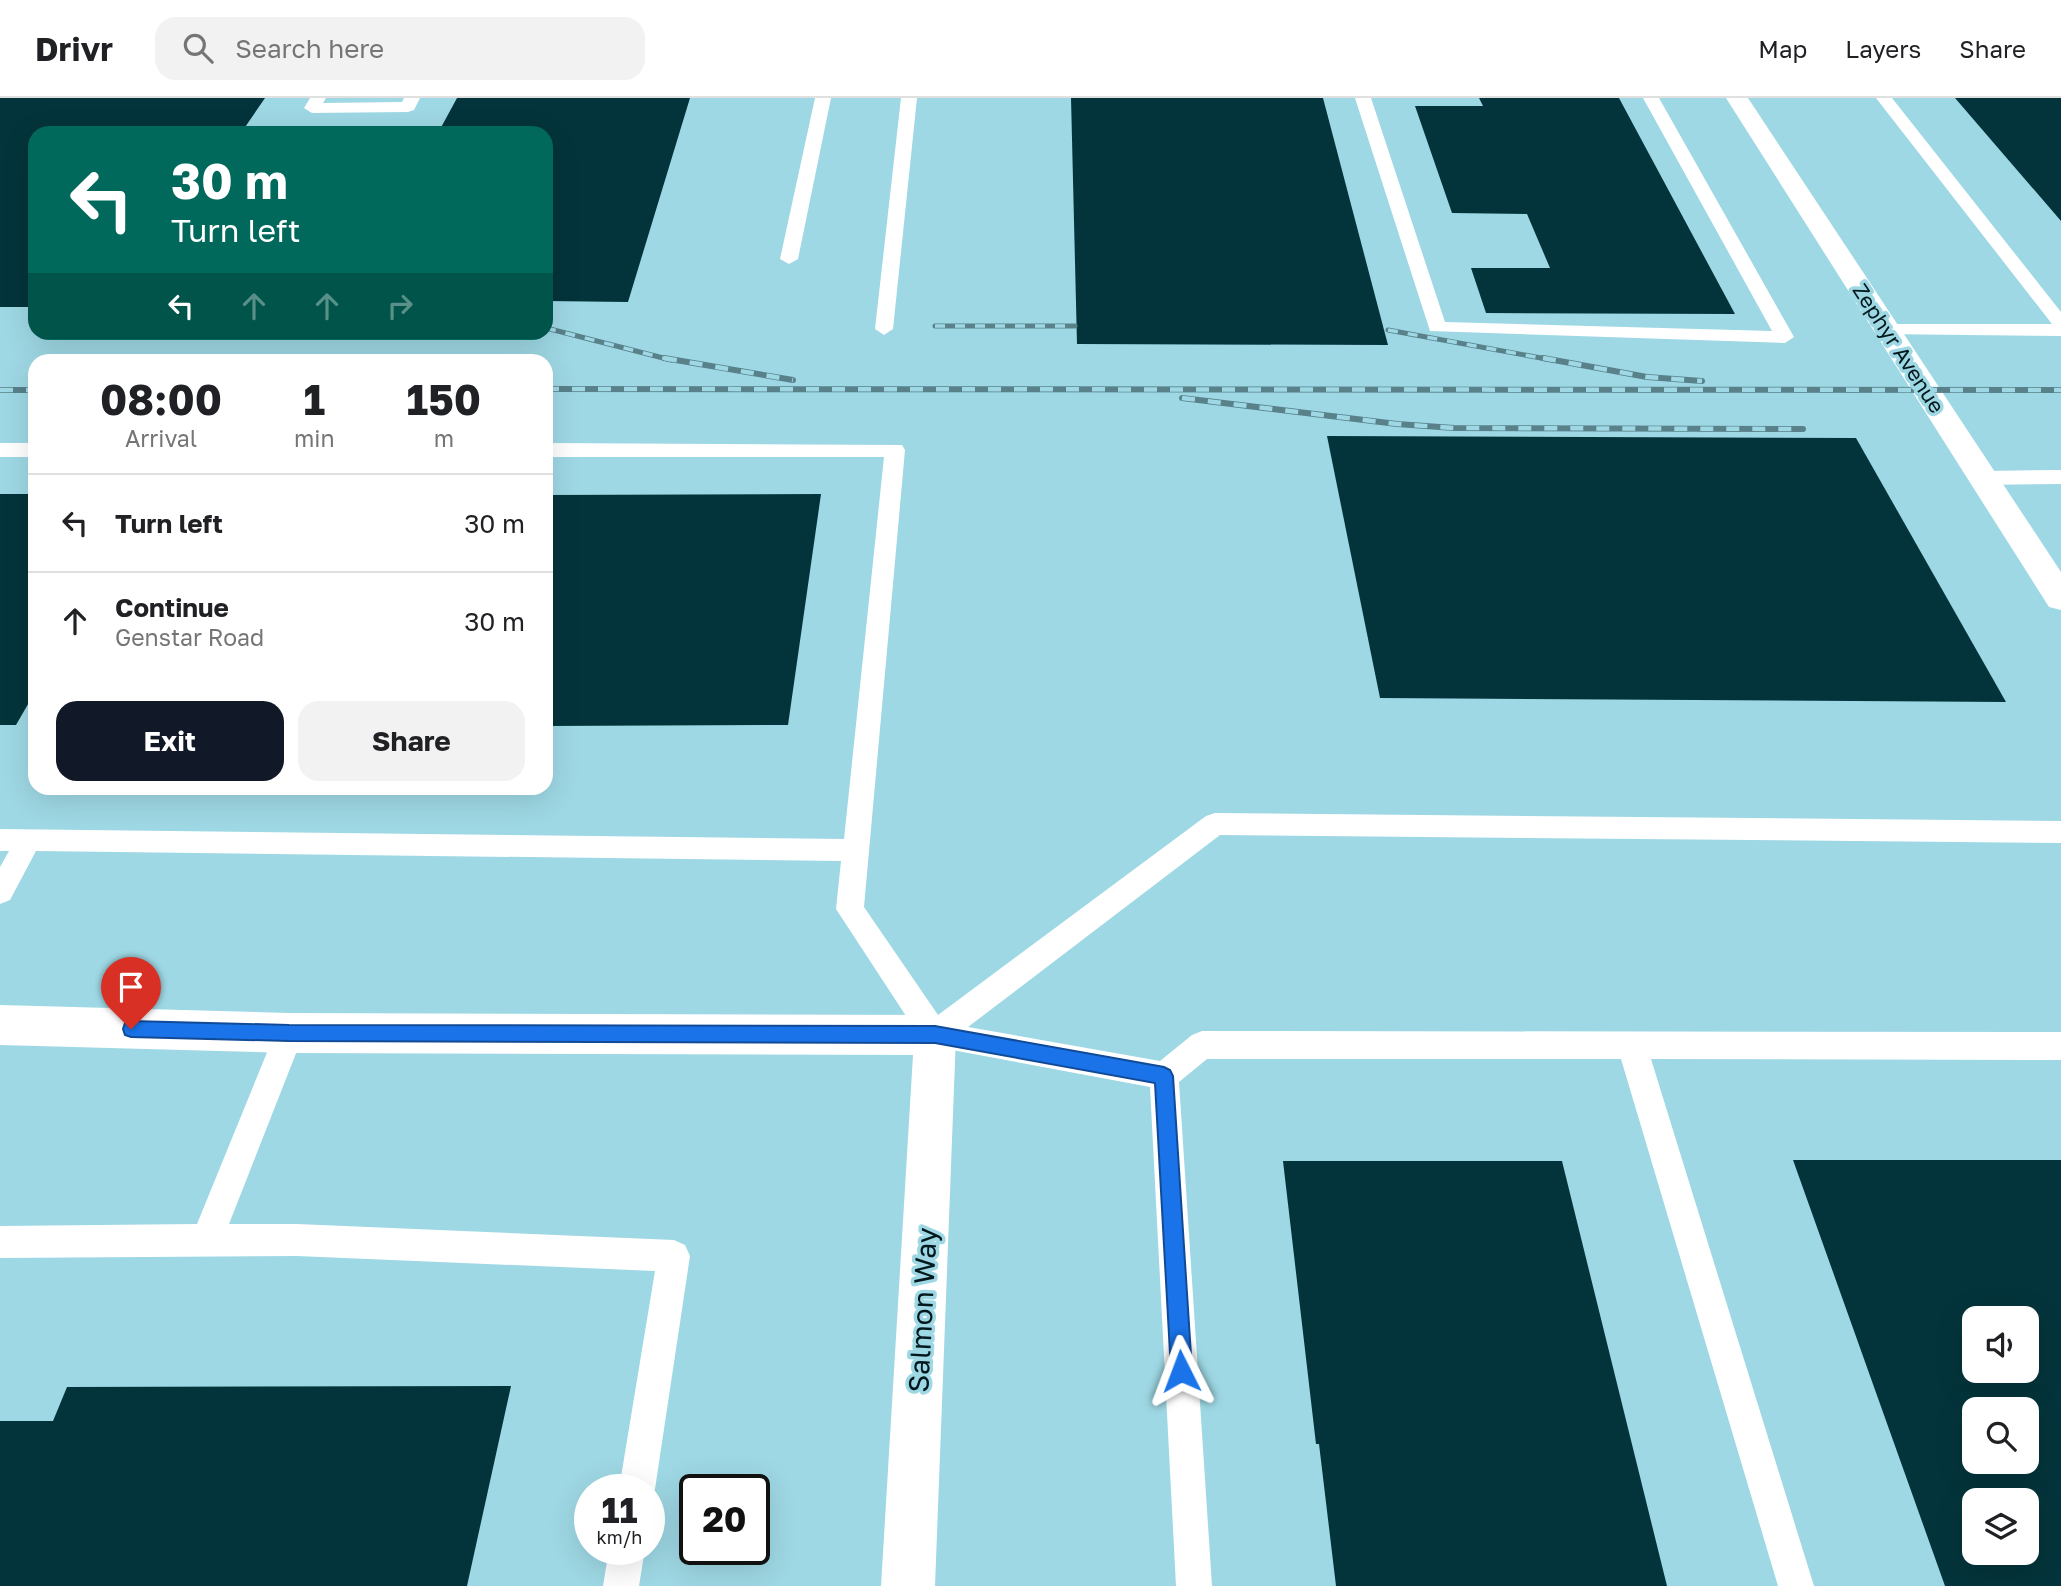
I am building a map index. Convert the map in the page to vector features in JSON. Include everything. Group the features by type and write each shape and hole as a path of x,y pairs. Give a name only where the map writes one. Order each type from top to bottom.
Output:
{"street":[{"name":"Zephyr Avenue","path":"1737,98 2061,598"},
{"path":"0,1025 289,1033 935,1035"},
{"name":"Salmon Way","path":"908,1586 935,1035"}],"lane":[{"path":"318,98 312,108 408,107 412,98"},
{"path":"789,259 823,98"},
{"path":"884,329 909,98"},
{"path":"1363,98 1437,327 1785,337 1651,98"},
{"path":"1884,98 2061,324"},
{"path":"1887,330 2061,330"},
{"path":"0,450 28,450"},
{"path":"553,450 895,450 850,909 935,1035 1164,1076 1202,1045 2061,1046"},
{"path":"1983,478 2061,477"},
{"path":"935,1035 1215,824 2061,832"},
{"path":"0,840 856,850"},
{"path":"0,892 29,840"},
{"path":"207,1240 289,1033"},
{"path":"1632,1045 1796,1586"},
{"path":"1164,1076 1194,1586"},
{"path":"0,1242 297,1240 674,1256 639,1474"},
{"path":"621,1586 624,1565"}],"building":[{"path":"0,98 265,98 246,126 28,126 28,307 0,307"},
{"path":"457,98 690,98 628,302 553,301 553,126 442,126"},
{"path":"1071,98 1323,98 1388,345 1077,344"},
{"path":"1479,98 1619,98 1735,314 1486,313 1471,268 1550,268 1527,214 1452,213 1415,106 1483,106"},
{"path":"1955,98 2061,98 2061,221"},
{"path":"1327,436 1856,438 2006,702 1380,698"},
{"path":"0,494 28,494 28,704 16,725 0,725"},
{"path":"821,494 788,725 553,726 553,495"},
{"path":"1793,1160 2061,1160 2061,1586 1945,1586"},
{"path":"1283,1161 1562,1161 1667,1586 1336,1586 1319,1444 1316,1444"},
{"path":"511,1386 467,1586 0,1586 0,1421 53,1421 67,1387"}],"railway":[{"path":"935,326 1075,326"},
{"path":"553,330 671,360"},
{"path":"1388,330 1552,360"},
{"path":"664,358 793,380"},
{"path":"1543,358 1647,377 1702,381"},
{"path":"553,389 2061,390"},
{"path":"0,390 28,390"},
{"path":"1182,398 1397,424 1454,428 1803,429"}],"route":[{"path":"131,1029 289,1033 935,1035 1164,1076 1181,1371"}]}
